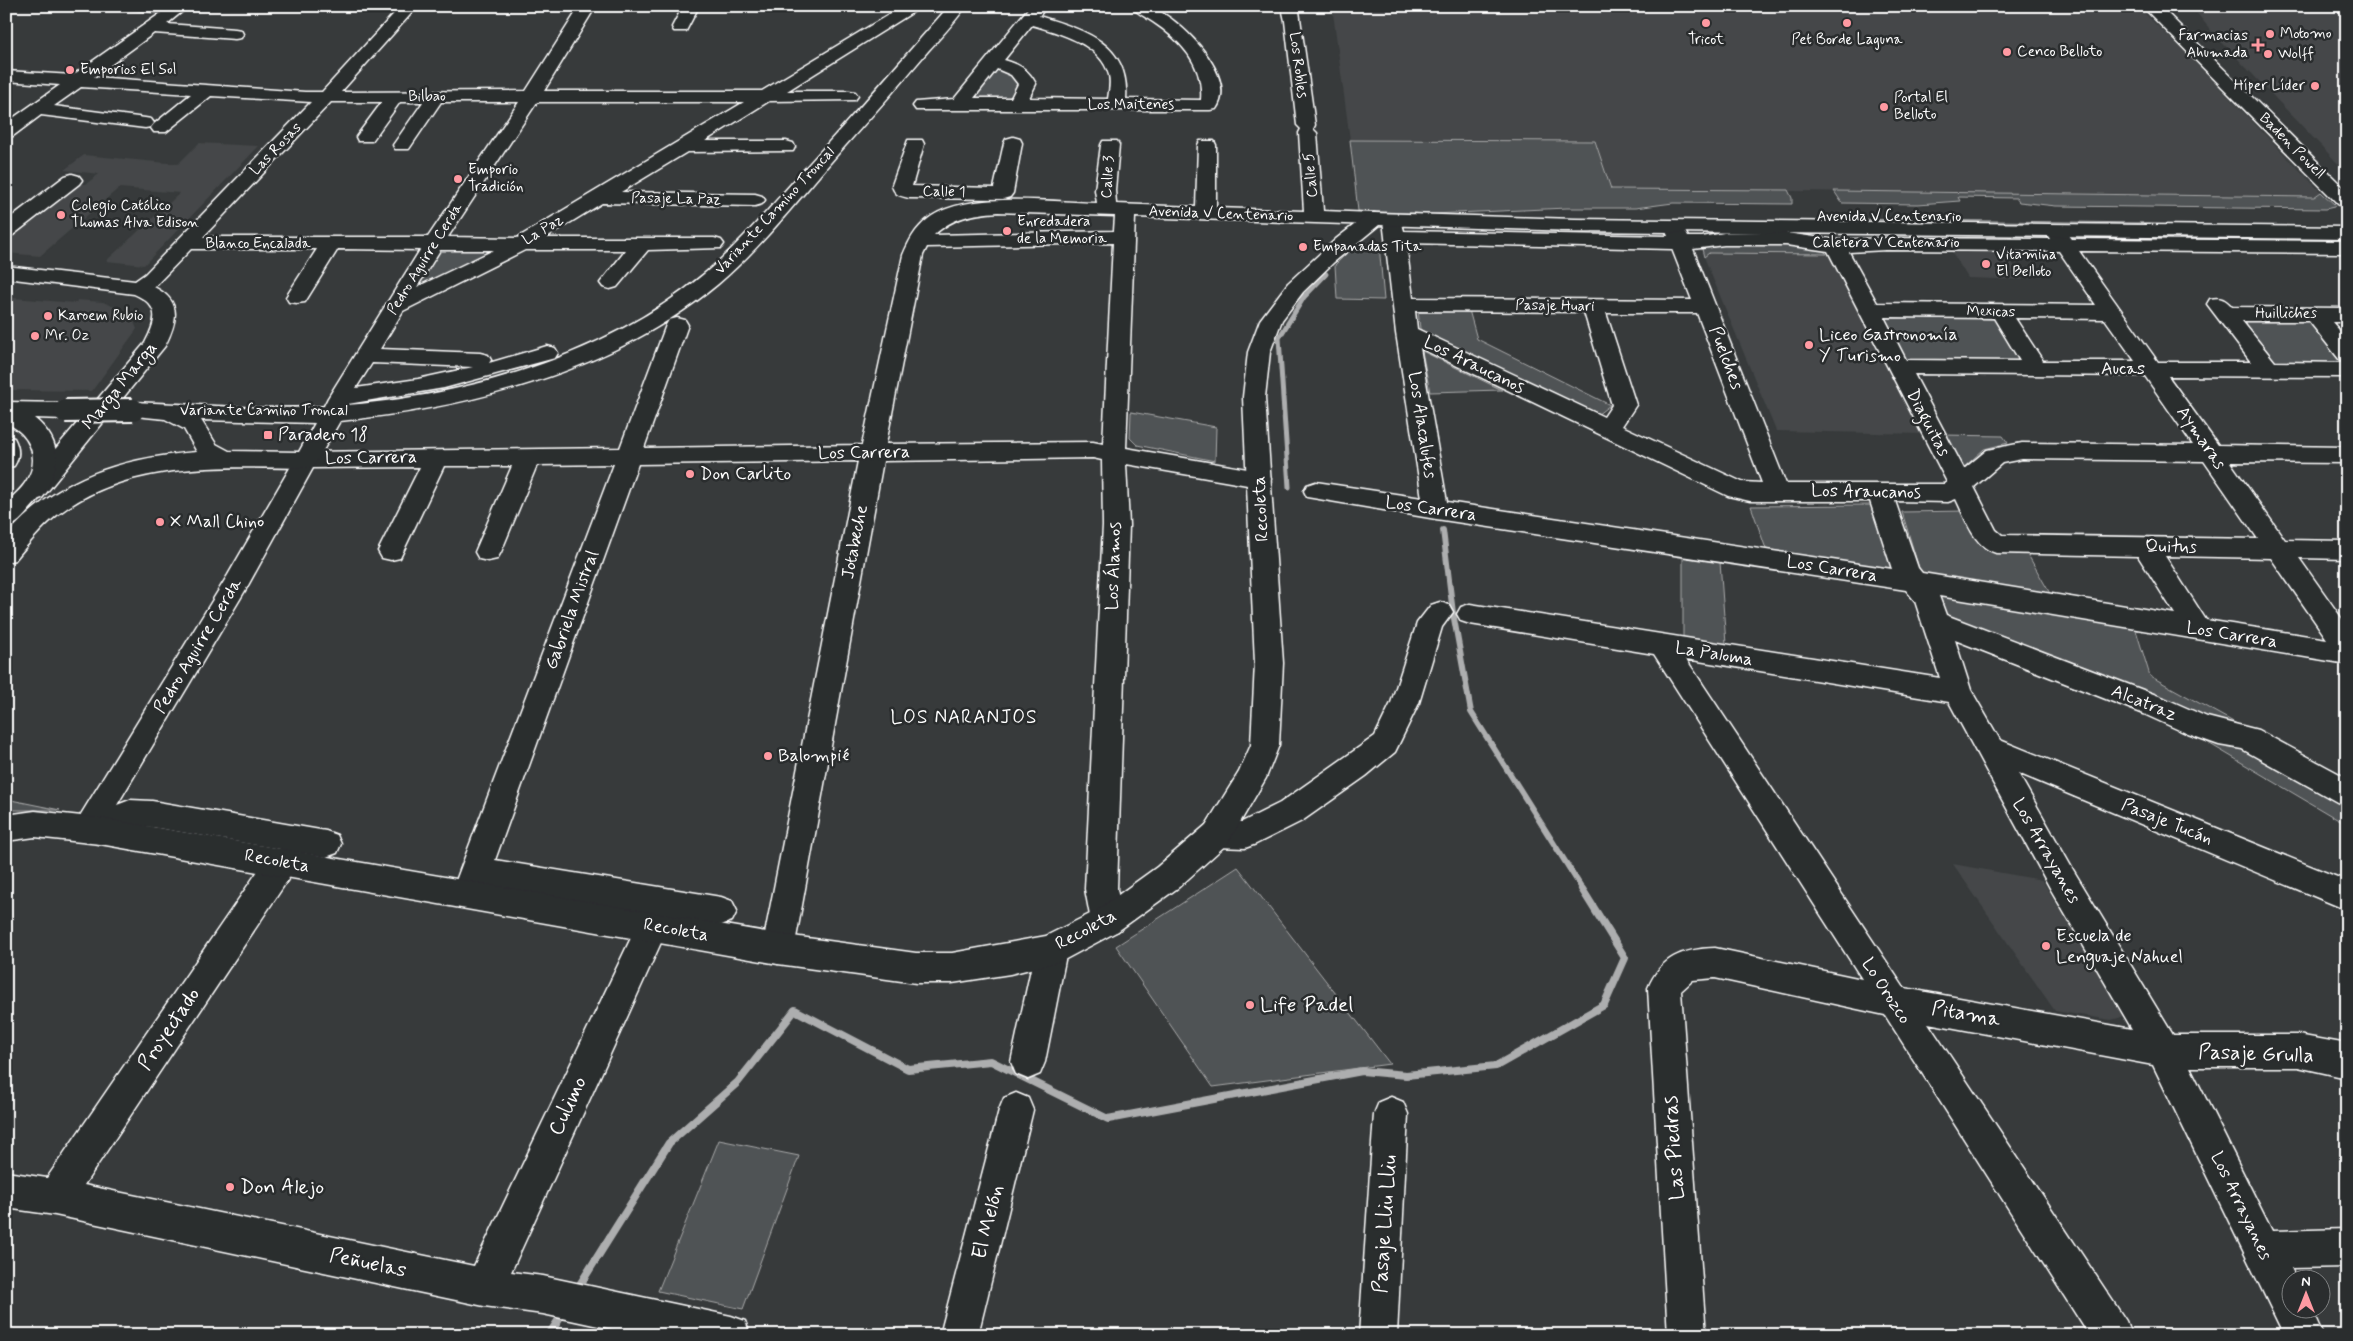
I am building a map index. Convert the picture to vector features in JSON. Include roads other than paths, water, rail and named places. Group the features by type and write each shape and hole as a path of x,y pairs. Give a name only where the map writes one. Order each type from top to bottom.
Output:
{"street":[{"path":"139,6 179,8"},
{"name":"Las Rosas","path":"139,288 152,278 326,97 410,6"},
{"name":"Pedro Aguirre Cerda","path":"93,830 237,582 335,406 395,306 588,6"},
{"path":"680,26 691,6"},
{"name":"La Paz","path":"395,306 519,245 686,146 914,6"},
{"name":"Variante Camino Troncal","path":"6,410 169,411 335,406 384,409 453,397 515,381 558,366 649,322 696,290 727,265 853,126 958,6"},
{"name":"Los Maitenes","path":"922,106 949,106 960,102 1210,105 1210,79 1201,60 1187,40 1173,27 1139,6"},
{"name":"Los Robles","path":"1287,6 1291,11 1293,21 1307,129"},
{"name":"Baden Powell","path":"2150,6 2247,81 2347,187"},
{"name":"Baden Powell","path":"2170,6 2188,34 2347,202"},
{"path":"6,132 179,8"},
{"path":"960,102 1034,12 1085,39 1103,54 1116,72 1118,81 1117,105"},
{"path":"151,28 235,34"},
{"path":"993,62 1014,68 1024,78 1027,84 1018,104"},
{"name":"Bilbao","path":"6,76 206,91 326,97 849,96"},
{"path":"37,110 153,126 206,91"},
{"path":"365,137 395,97"},
{"path":"402,145 436,97"},
{"name":"Calle 5","path":"1307,129 1314,217"},
{"path":"1008,200 1013,143"},
{"name":"Calle 1","path":"915,144 902,185 903,190 1008,200"},
{"name":"Calle 3","path":"1110,145 1105,190 1116,210"},
{"path":"1206,213 1207,145"},
{"path":"686,146 786,147"},
{"path":"6,231 72,180"},
{"name":"Pasaje La Paz","path":"598,197 755,200"},
{"name":"Avenida V Centenario","path":"1008,200 1116,210 1314,217 1387,225 1430,221 1572,216 2347,220"},
{"name":"Jotabeche","path":"778,949 872,453 913,255 918,241 925,231 937,220 956,212 1008,200"},
{"name":"Los Álamos","path":"1107,921 1101,889 1116,525 1114,453 1124,237 1116,210"},
{"name":"Avenida V Centenario","path":"1430,221 1677,234 2059,237 2347,234"},
{"name":"Caletera V Centenario","path":"1387,225 1677,234 1702,243 1724,239 1786,240 1836,246 2059,237 2347,248"},
{"name":"Los Alacalufes","path":"1387,225 1404,304 1436,510"},
{"name":"Recoleta","path":"6,828 34,824 93,830 282,862 472,882 653,926 778,949 916,968 952,968 1010,959 1051,950 1107,921 1168,877 1218,834 1251,778 1265,745 1269,663 1254,397 1256,365 1264,337 1275,314 1295,287 1387,225"},
{"name":"Puelches","path":"1677,234 1777,492"},
{"path":"918,241 1124,237"},
{"name":"Aymaras","path":"2059,237 2212,452 2347,647"},
{"name":"Blanco Encalada","path":"185,243 433,245 714,244"},
{"name":"Blanco Encalada","path":"296,297 331,244"},
{"path":"610,283 642,244"},
{"name":"Diaguitas","path":"1836,246 1987,536 1996,544"},
{"path":"6,272 139,288"},
{"name":"Marga Marga","path":"6,518 38,484 130,377 162,332 167,319 165,306 158,298 139,288"},
{"name":"Pasaje Huari","path":"1404,304 1706,307"},
{"path":"1593,306 1624,405 1618,416 1606,429"},
{"name":"Huilliches","path":"2269,370 2220,307 2347,315"},
{"name":"Mexicas","path":"1869,310 2113,312"},
{"path":"2001,312 2036,368"},
{"path":"2314,314 2347,354"},
{"name":"Gabriela Mistral","path":"472,882 677,325"},
{"name":"Los Araucanos","path":"1407,333 1737,490 1948,493 1961,485 1995,456 2022,451 2347,455"},
{"name":"Variante Camino Troncal","path":"335,406 373,394 462,378 547,353"},
{"path":"366,356 480,360"},
{"name":"Aucas","path":"1899,367 2347,370"},
{"path":"169,411 192,424 208,450 225,459"},
{"path":"6,414 31,426 43,442 46,461 38,484"},
{"path":"6,444 6,460"},
{"name":"Los Carrera","path":"6,554 37,519 49,509 90,485 125,472 188,460 1094,450 1259,479"},
{"path":"430,500 444,457"},
{"name":"Los Carrera","path":"391,551 444,457"},
{"path":"488,552 528,457"},
{"name":"Marga Marga","path":"6,528 38,484"},
{"name":"Los Carrera","path":"1316,491 1912,582 2347,653"},
{"name":"Los Arrayanes","path":"1880,493 1906,572 1912,582 1927,597 1958,692 2061,878 2164,1051 2280,1285"},
{"name":"Quitus","path":"1996,544 2347,550"},
{"path":"2146,547 2198,629"},
{"path":"1218,834 1245,835 1291,812 1356,767 1385,744 1406,703 1430,623 1440,612"},
{"name":"La Paloma","path":"1470,614 1958,692"},
{"name":"Alcatraz","path":"1936,622 2154,706 2198,726 2219,733 2248,738 2347,793"},
{"name":"Lo Orozco","path":"1663,646 1892,1001 2112,1335"},
{"name":"Pasaje Tucán","path":"1988,748 2347,896"},
{"name":"Recoleta","path":"93,830 130,813 152,814 326,844"},
{"name":"Proyectado","path":"56,1197 282,862"},
{"name":"Recoleta","path":"472,882 495,872 721,912"},
{"name":"Culimo","path":"484,1287 653,926"},
{"path":"1028,1062 1051,950"},
{"name":"Pitama","path":"1681,969 1696,963 1716,962 1892,1001 2164,1051"},
{"name":"Las Piedras","path":"1681,969 1670,977 1664,988 1687,1335"},
{"name":"Pasaje Grulla","path":"2164,1051 2298,1051 2347,1061"},
{"name":"El Melón","path":"959,1335 1016,1110"},
{"name":"Pasaje Lliu Lliu","path":"1378,1335 1391,1114"},
{"name":"Peñuelas","path":"6,1190 56,1197 484,1287 543,1294 731,1335"},
{"path":"2263,1250 2347,1248"},
{"name":"Los Arrayanes","path":"2296,1318 2304,1335"}],"waterway":[{"path":"1289,487 1279,338 1304,297 1326,274"},
{"path":"1443,530 1453,613 1471,712 1583,890"},
{"path":"576,1291 669,1143 738,1082 795,1010 908,1069 991,1061 1108,1119 1362,1071 1406,1075 1496,1066 1604,1005 1625,958 1582,889"},
{"path":"549,1335 565,1310"}],"place":[{"name":"Tricot","path":"1706,23"},
{"name":"Pet Borde Laguna","path":"1847,23"},
{"name":"Motomo","path":"2270,34"},
{"name":"Farmacias Ahumada","path":"2258,45"},
{"name":"Cenco Belloto","path":"2007,52"},
{"name":"Wolff","path":"2268,54"},
{"name":"Emporios El Sol","path":"70,70"},
{"name":"Híper Líder","path":"2315,86"},
{"name":"Portal El Belloto","path":"1884,107"},
{"name":"Emporio Tradición","path":"458,179"},
{"name":"Colegio Católico Thomas Alva Edison","path":"61,215"},
{"name":"Enredadera de la Memoria","path":"1007,231"},
{"name":"Empanadas Tita","path":"1303,247"},
{"name":"Vitamina El Belloto","path":"1986,264"},
{"name":"Karoem Rubio","path":"48,316"},
{"name":"Mr. Oz","path":"35,336"},
{"name":"Liceo Gastronomía Y Turismo","path":"1809,345"},
{"name":"Paradero 18","path":"268,435"},
{"name":"Don Carlito","path":"690,474"},
{"name":"X Mall Chino","path":"160,522"},
{"name":"Balompié","path":"768,756"},
{"name":"Escuela de Lenguaje Nahuel","path":"2046,946"},
{"name":"Life Padel","path":"1250,1005"},
{"name":"Don Alejo","path":"230,1187"}],"district":[{"name":"LOS NARANJOS","path":"964,717"}]}
